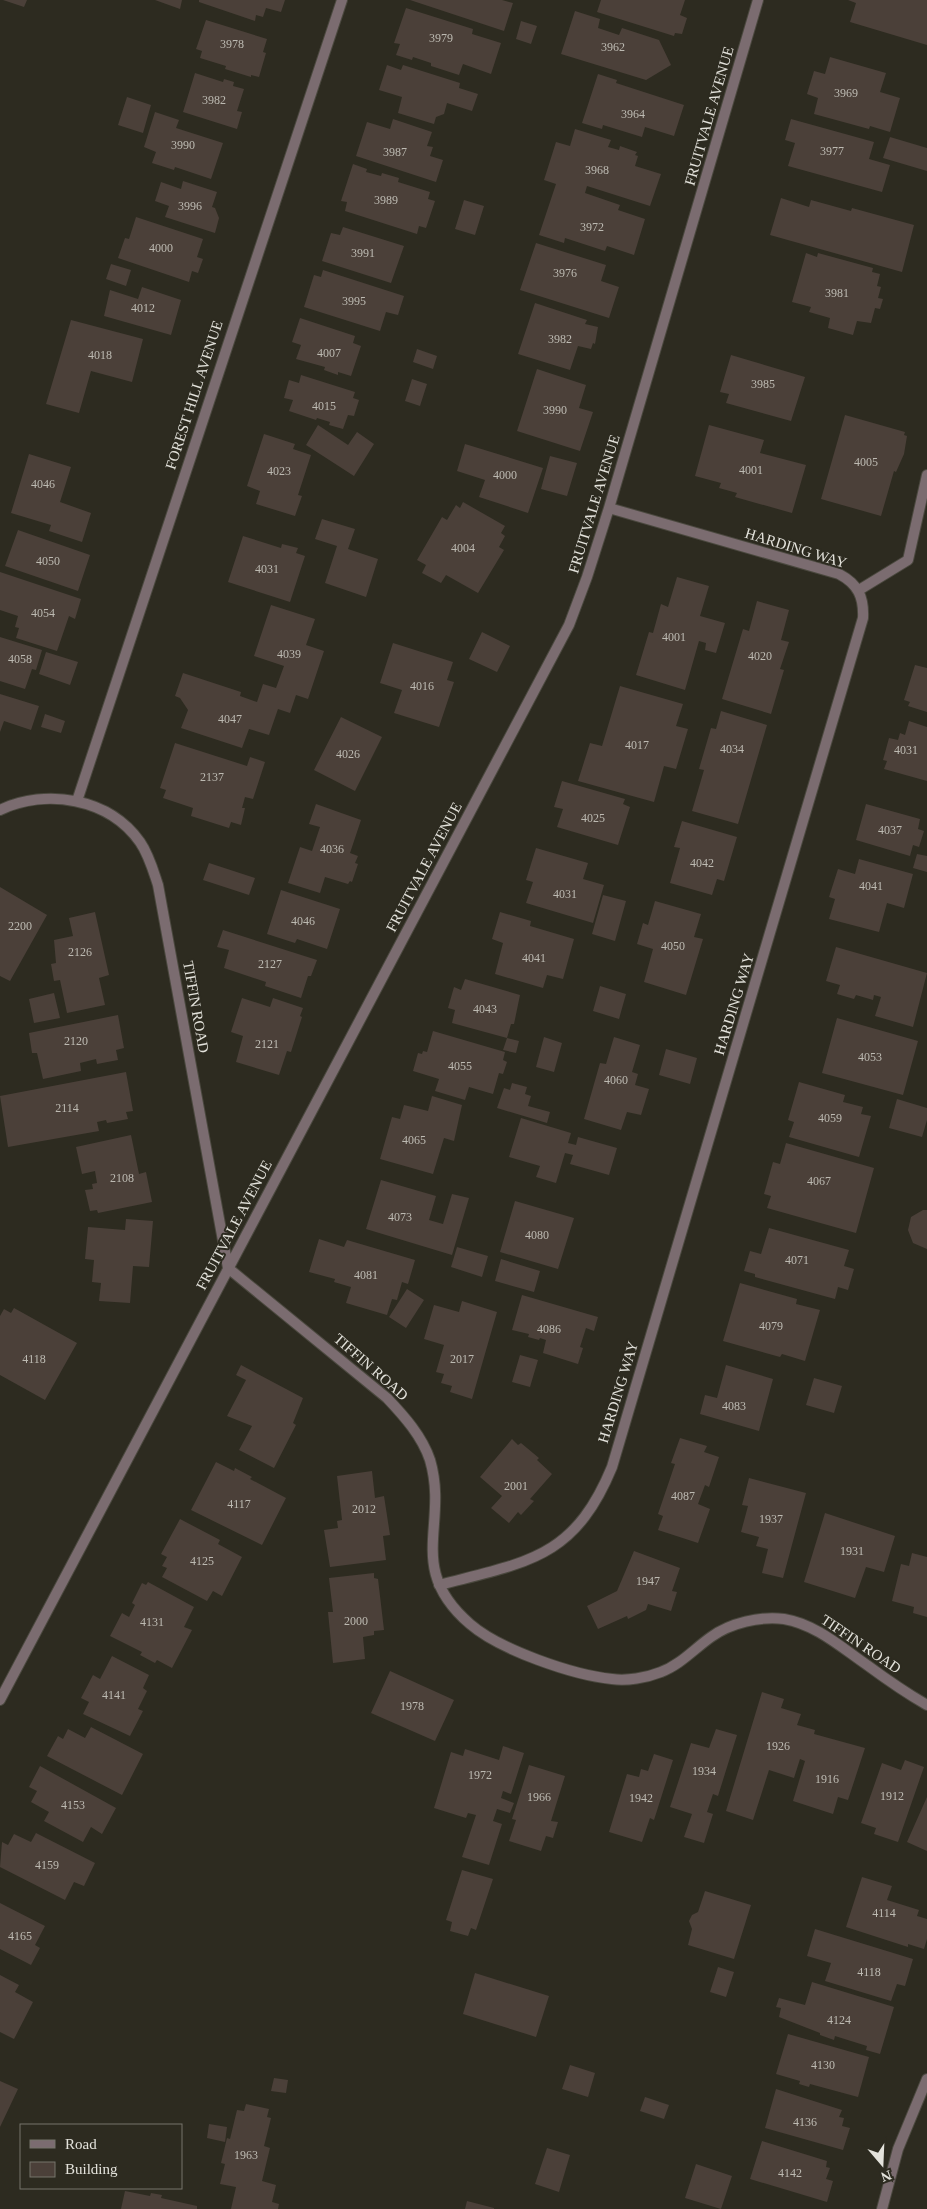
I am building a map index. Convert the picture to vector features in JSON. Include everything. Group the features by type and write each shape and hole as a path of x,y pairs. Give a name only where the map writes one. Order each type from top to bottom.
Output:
{"street":[{"name":"FOREST HILL AVENUE","path":"77,800 342,0"},
{"name":"FRUITVALE AVENUE","path":"0,1700 569,625 588,577 609,508 758,0"},
{"path":"859,590 908,560 927,475"},
{"name":"HARDING WAY","path":"439,1585 514,1565 541,1554 565,1539 585,1519 601,1494 612,1467 863,618 864,603 859,590 850,580 839,574 609,508"},
{"name":"TIFFIN ROAD","path":"0,810 28,800 52,798 77,800 100,809 121,822 140,841 151,862 158,885 228,1268 387,1398 410,1424 430,1460 434,1483 433,1566 439,1585 453,1606 471,1625 493,1639 539,1660 613,1680 639,1678 661,1672 680,1661 712,1635 734,1624 759,1619 783,1619 809,1626 927,1705"},
{"path":"882,2209 898,2149 927,2080"}],"building":[{"path":"3,0 27,0 24,7"},
{"path":"155,0 182,0 180,9"},
{"path":"199,0 285,0 281,12 266,8 263,17 256,15 255,21 199,2"},
{"path":"410,0 502,0 513,3 504,31"},
{"path":"601,0 685,0 680,15 687,18 682,34 675,33 674,36 597,12"},
{"path":"848,0 927,0 927,45 850,22 856,3"},
{"path":"406,8 473,29 472,34 501,43 491,74 463,64 459,75 431,66 431,63 413,57 412,60 396,55 400,44 394,43"},
{"path":"575,11 600,19 598,28 619,35 622,28 659,40 671,65 646,80 561,54"},
{"path":"206,20 267,39 263,52 266,53 259,77 251,75 251,77 225,69 226,66 200,58 202,51 196,49"},
{"path":"521,21 537,26 531,44 516,39"},
{"path":"830,57 886,73 880,92 900,98 890,132 870,126 869,129 814,114 818,98 807,94 814,71 825,74"},
{"path":"387,65 401,70 403,65 460,83 459,88 478,94 472,111 447,103 444,114 436,117 434,124 398,113 402,97 379,90"},
{"path":"195,73 223,82 224,79 234,82 233,86 244,89 237,111 242,112 237,129 183,112"},
{"path":"598,74 617,80 616,83 684,105 674,136 645,127 642,137 603,125 602,129 582,123"},
{"path":"127,97 151,105 143,133 118,125"},
{"path":"155,112 179,120 176,128 223,143 211,179 175,167 174,170 152,163 156,152 144,147"},
{"path":"393,119 432,132 427,146 433,147 430,156 443,160 436,182 356,156 367,122 390,129"},
{"path":"791,119 874,142 869,159 890,165 882,192 788,166 795,143 785,140"},
{"path":"575,129 611,140 608,147 619,150 620,146 637,152 635,155 638,156 635,166 661,174 650,206 587,186 585,193 620,205 618,210 645,219 634,255 607,246 605,251 565,238 564,243 539,235 556,184 544,180 556,142 570,146"},
{"path":"890,137 927,148 927,171 883,158"},
{"path":"353,164 367,169 366,172 381,176 382,173 399,178 398,182 430,192 428,199 435,201 426,228 419,226 417,234 345,211 347,202 341,201"},
{"path":"183,181 217,192 212,207 215,208 219,218 215,233 165,217 169,206 155,201 161,182 181,189"},
{"path":"781,198 809,207 811,200 851,211 852,208 914,225 902,272 770,235"},
{"path":"464,200 484,206 475,235 455,229"},
{"path":"136,217 203,239 197,257 203,259 198,273 192,271 189,282 118,258 125,238 129,239"},
{"path":"343,227 404,246 391,283 322,261 331,233 340,235"},
{"path":"536,243 606,265 601,281 619,287 609,318 520,290"},
{"path":"806,253 817,257 818,253 873,268 872,272 880,274 877,286 881,287 878,298 883,299 880,309 875,308 871,323 857,321 853,335 828,328 830,318 809,312 811,307 792,302"},
{"path":"111,264 131,270 126,286 106,279"},
{"path":"323,270 404,296 398,315 386,312 380,331 304,307 314,275 321,277"},
{"path":"142,287 181,300 171,335 104,316 110,290 138,299"},
{"path":"535,303 587,320 585,324 598,327 595,344 593,343 591,349 578,346 570,370 518,354"},
{"path":"300,318 355,336 353,343 361,346 351,376 338,372 338,375 324,370 325,367 296,359 301,345 292,342"},
{"path":"71,320 143,339 132,382 91,371 79,413 46,404"},
{"path":"417,349 437,356 433,369 413,362"},
{"path":"731,355 805,377 791,421 726,403 729,394 720,392"},
{"path":"537,369 586,385 579,408 593,412 580,451 517,431"},
{"path":"301,375 355,392 353,398 359,400 354,416 348,415 343,429 329,425 330,422 317,418 316,420 289,411 293,400 284,398 289,380 299,383"},
{"path":"412,379 427,384 420,406 405,401"},
{"path":"845,415 905,432 904,435 907,436 904,454 896,472 894,471 881,516 821,499"},
{"path":"318,425 348,445 357,432 374,444 354,476 306,445"},
{"path":"709,425 764,440 760,453 806,465 792,513 735,497 737,493 719,488 721,483 695,476"},
{"path":"264,434 295,444 293,449 311,455 298,495 302,496 295,516 256,504 260,491 247,486"},
{"path":"465,444 543,468 528,513 479,497 485,480 457,471"},
{"path":"29,454 71,467 60,502 91,513 82,542 49,531 51,525 11,513"},
{"path":"550,456 577,463 567,496 541,489"},
{"path":"463,502 505,526 501,533 505,536 499,547 504,550 478,593 446,575 441,583 422,573 426,565 417,560 442,517 447,520 456,505 460,508"},
{"path":"322,519 355,529 348,549 378,559 366,597 325,583 337,546 315,539"},
{"path":"18,530 90,555 78,591 5,566"},
{"path":"243,536 281,548 282,544 298,548 296,553 305,556 290,602 228,582"},
{"path":"0,572 81,599 75,619 69,616 57,651 16,638 19,628 15,627 18,616 0,610"},
{"path":"677,577 709,586 700,616 725,623 716,653 705,650 706,643 699,641 685,690 636,675 649,632 653,633 661,604 668,607"},
{"path":"757,601 789,610 781,640 789,642 780,669 784,670 771,714 722,699 743,629 749,631"},
{"path":"271,605 315,619 306,645 324,651 308,699 296,695 290,713 278,709 269,735 249,729 242,748 181,728 188,710 180,698 175,696 183,673 241,692 240,696 257,702 263,684 276,688 284,666 254,656"},
{"path":"482,632 510,646 497,672 469,659"},
{"path":"0,637 42,650 36,670 32,669 25,689 0,681"},
{"path":"393,643 453,662 447,680 454,682 439,727 394,713 402,690 380,683"},
{"path":"46,652 78,662 70,685 39,674"},
{"path":"915,665 927,668 927,712 908,706 910,702 904,700"},
{"path":"620,686 683,704 676,726 688,729 676,769 664,766 654,802 578,781 590,743 602,746"},
{"path":"0,694 39,706 31,730 4,721 0,732"},
{"path":"721,711 767,725 738,824 692,811 704,770 699,769 711,728 716,729"},
{"path":"45,714 65,721 61,733 41,727"},
{"path":"341,717 382,737 355,791 314,770"},
{"path":"909,721 927,727 927,781 884,769 887,761 883,760 889,738 898,740 900,733 905,735"},
{"path":"175,743 247,766 250,757 265,762 253,799 245,797 242,808 245,808 241,825 231,822 229,828 191,816 193,808 163,798 166,790 160,788"},
{"path":"562,781 625,799 623,804 630,807 618,845 557,827 563,809 554,807"},
{"path":"316,804 361,820 350,853 358,856 355,863 358,864 352,882 350,881 348,884 325,877 320,893 288,883 300,847 312,851 320,827 309,824"},
{"path":"866,804 920,819 918,829 924,831 919,847 913,845 910,856 856,840"},
{"path":"682,821 737,837 724,881 717,879 712,895 670,883 680,848 674,847"},
{"path":"536,848 588,863 583,879 604,885 593,923 526,903 533,882 526,880"},
{"path":"917,854 927,856 927,872 913,868"},
{"path":"859,859 913,874 904,908 887,903 879,932 829,919 835,899 829,897 838,869 855,874"},
{"path":"209,863 255,878 249,895 203,880"},
{"path":"0,887 47,915 10,981 0,976"},
{"path":"281,890 340,909 327,949 297,939 295,943 267,934"},
{"path":"603,895 626,901 615,941 592,934"},
{"path":"655,901 701,914 694,937 703,939 686,995 644,982 653,949 637,944 643,923 648,925"},
{"path":"95,912 109,975 99,978 105,1005 67,1013 60,980 54,981 51,964 56,963 54,940 73,936 69,918"},
{"path":"500,912 531,921 530,926 574,939 563,979 547,975 543,988 495,974 503,943 492,939"},
{"path":"223,930 317,960 311,976 308,976 301,998 265,986 266,982 224,968 229,950 217,947"},
{"path":"836,947 927,973 913,1027 875,1016 881,997 874,995 873,1000 856,995 854,999 837,994 840,985 826,981"},
{"path":"465,979 520,995 514,1024 511,1024 507,1038 452,1023 455,1010 448,1008 454,987 461,990"},
{"path":"600,986 626,994 619,1019 593,1011"},
{"path":"54,993 60,1018 34,1023 29,999"},
{"path":"242,998 270,1007 273,998 303,1008 291,1052 287,1051 279,1075 236,1062 243,1036 231,1032"},
{"path":"118,1015 124,1048 116,1050 118,1060 97,1064 96,1059 80,1063 81,1071 43,1079 37,1053 32,1053 29,1033"},
{"path":"837,1018 918,1041 903,1095 822,1073"},
{"path":"433,1031 505,1052 503,1060 507,1062 503,1074 499,1073 493,1094 469,1087 465,1100 435,1091 439,1079 413,1071 418,1053 427,1052"},
{"path":"544,1037 562,1043 554,1072 536,1067"},
{"path":"614,1037 640,1045 632,1072 638,1074 635,1085 649,1089 641,1115 627,1112 621,1130 584,1119 600,1063 606,1064"},
{"path":"507,1038 519,1041 516,1053 503,1050"},
{"path":"666,1049 697,1058 690,1084 659,1075"},
{"path":"126,1072 133,1111 126,1112 128,1119 107,1123 106,1120 97,1122 99,1131 8,1147 0,1096"},
{"path":"799,1082 845,1095 843,1102 863,1107 861,1114 871,1116 859,1157 789,1137 794,1122 788,1120"},
{"path":"512,1083 527,1087 525,1094 531,1096 528,1106 550,1112 547,1123 497,1108 504,1088 510,1090"},
{"path":"432,1096 462,1105 454,1141 444,1138 433,1174 380,1159 392,1117 400,1119 404,1105 428,1111"},
{"path":"897,1099 927,1108 927,1120 922,1137 889,1128"},
{"path":"521,1118 571,1133 568,1143 576,1145 578,1137 617,1148 609,1175 570,1164 573,1155 565,1153 556,1183 536,1177 540,1166 509,1157"},
{"path":"131,1135 139,1174 146,1172 152,1202 98,1213 97,1210 90,1211 85,1190 93,1189 92,1184 97,1183 95,1171 82,1174 76,1147"},
{"path":"786,1143 874,1168 856,1233 767,1208 771,1196 764,1194 773,1162 780,1164"},
{"path":"381,1180 436,1196 429,1220 443,1224 452,1194 469,1198 452,1255 366,1229"},
{"path":"515,1201 574,1218 558,1269 500,1252"},
{"path":"923,1210 927,1210 927,1249 913,1243 908,1230 911,1217"},
{"path":"126,1219 153,1221 149,1267 133,1266 130,1303 99,1301 101,1283 92,1282 94,1260 85,1259 88,1227 125,1230"},
{"path":"769,1228 849,1250 844,1266 854,1269 848,1290 838,1287 835,1299 755,1277 755,1274 744,1271 750,1251 761,1254"},
{"path":"319,1239 344,1247 347,1240 415,1260 408,1284 402,1282 397,1300 392,1299 387,1315 346,1303 351,1287 334,1282 335,1279 309,1272"},
{"path":"457,1247 488,1256 482,1277 451,1267"},
{"path":"501,1259 540,1271 534,1292 495,1281"},
{"path":"740,1283 797,1299 796,1304 820,1310 805,1361 782,1354 780,1357 723,1341"},
{"path":"407,1289 424,1300 406,1328 389,1317"},
{"path":"522,1295 598,1317 594,1331 586,1328 580,1347 583,1348 578,1364 543,1353 546,1340 528,1337 529,1334 512,1330"},
{"path":"462,1301 497,1312 472,1399 450,1392 452,1386 441,1383 444,1374 436,1372 444,1345 424,1339 434,1305 459,1312"},
{"path":"14,1308 77,1343 45,1400 0,1375 0,1316 4,1309 11,1313"},
{"path":"520,1355 538,1360 530,1387 512,1382"},
{"path":"241,1365 303,1398 293,1423 296,1425 274,1468 239,1450 252,1426 227,1416 246,1380 236,1375"},
{"path":"726,1365 773,1379 759,1431 700,1414 705,1395 717,1398"},
{"path":"814,1378 842,1386 834,1413 806,1405"},
{"path":"680,1438 707,1446 704,1452 719,1457 709,1487 705,1485 698,1504 710,1509 698,1543 658,1530 663,1516 658,1514 675,1464 671,1463"},
{"path":"512,1439 518,1445 521,1443 539,1458 537,1460 552,1474 530,1499 534,1501 521,1515 518,1512 509,1523 491,1508 502,1496 480,1477"},
{"path":"216,1462 234,1471 235,1468 252,1477 250,1479 286,1498 262,1545 191,1510"},
{"path":"372,1471 375,1498 384,1496 390,1535 383,1536 386,1560 330,1567 324,1530 338,1528 337,1521 342,1520 337,1476"},
{"path":"749,1478 806,1493 783,1578 762,1573 768,1549 756,1546 759,1537 741,1532 748,1506 742,1505"},
{"path":"825,1513 895,1536 884,1572 866,1567 855,1598 804,1582"},
{"path":"180,1519 220,1540 218,1544 242,1557 222,1596 213,1591 207,1601 162,1577 167,1568 162,1566 167,1557 161,1554"},
{"path":"634,1551 680,1568 672,1591 677,1592 671,1611 648,1604 646,1610 628,1619 627,1616 598,1629 587,1606 617,1591"},
{"path":"912,1553 927,1557 927,1617 913,1613 914,1607 892,1601 901,1564 909,1566"},
{"path":"374,1573 374,1578 378,1579 384,1630 374,1631 374,1635 363,1637 365,1659 333,1663 328,1612 333,1612 329,1578"},
{"path":"148,1582 194,1607 184,1627 192,1630 172,1668 157,1660 155,1663 140,1655 142,1652 110,1636 122,1613 129,1617 135,1605 132,1603 142,1583 146,1585"},
{"path":"112,1656 149,1675 143,1688 147,1691 138,1709 143,1711 130,1736 83,1714 89,1702 81,1698 93,1675 100,1679"},
{"path":"390,1671 454,1700 435,1741 371,1713"},
{"path":"762,1692 784,1699 781,1708 801,1714 797,1725 815,1730 814,1734 865,1748 848,1800 838,1797 833,1814 793,1801 805,1761 800,1759 794,1778 769,1770 753,1820 726,1811"},
{"path":"91,1727 143,1754 122,1795 47,1756 58,1736 63,1739 68,1729 85,1738"},
{"path":"716,1729 737,1735 718,1796 713,1794 707,1812 713,1814 704,1843 684,1837 692,1814 670,1807 691,1743 709,1748"},
{"path":"503,1746 524,1753 511,1794 503,1791 501,1798 514,1803 510,1813 497,1809 493,1821 502,1824 489,1865 462,1857 476,1815 468,1813 466,1818 434,1808 451,1752 463,1756 465,1749 499,1760"},
{"path":"654,1754 673,1760 654,1820 650,1818 642,1842 609,1832 627,1774 639,1777 641,1769 648,1771"},
{"path":"905,1760 924,1767 898,1842 874,1834 876,1828 861,1823 882,1763 901,1770"},
{"path":"529,1765 565,1776 551,1821 558,1822 553,1838 546,1836 541,1851 509,1841 516,1820 512,1819"},
{"path":"40,1766 116,1808 102,1834 91,1827 83,1842 44,1821 49,1812 31,1802 37,1791 29,1787"},
{"path":"927,1797 927,1851 907,1842"},
{"path":"36,1833 95,1863 84,1886 74,1882 65,1900 0,1867 2,1842 8,1845 14,1834 31,1842"},
{"path":"462,1870 493,1879 476,1930 471,1928 468,1936 450,1931 452,1922 446,1920"},
{"path":"862,1877 892,1886 887,1900 919,1910 917,1916 927,1919 927,1939 924,1949 908,1944 908,1947 846,1927"},
{"path":"705,1891 751,1905 734,1959 688,1945 692,1929 689,1921 692,1915 698,1912"},
{"path":"0,1903 45,1926 35,1945 40,1948 31,1965 0,1949"},
{"path":"815,1929 913,1959 905,1986 897,1984 891,2001 825,1981 831,1963 807,1956"},
{"path":"718,1967 734,1972 726,1997 710,1992"},
{"path":"475,1973 549,1996 536,2037 463,2014"},
{"path":"0,1975 19,1985 15,1992 33,2002 14,2039 0,2032"},
{"path":"812,1982 894,2007 880,2054 866,2050 867,2046 835,2036 834,2040 779,2017 781,2008 776,2007 779,1998 805,2005"},
{"path":"788,2034 869,2057 858,2097 810,2084 809,2087 799,2084 800,2081 776,2074"},
{"path":"570,2065 595,2073 588,2097 562,2089"},
{"path":"274,2078 288,2080 286,2093 271,2091"},
{"path":"0,2081 18,2089 0,2127"},
{"path":"776,2089 842,2110 839,2117 844,2118 842,2126 850,2128 843,2150 765,2128"},
{"path":"645,2097 669,2105 664,2119 640,2111"},
{"path":"246,2104 269,2109 267,2117 271,2118 264,2146 270,2148 262,2181 276,2185 272,2202 279,2204 278,2209 231,2209 236,2187 220,2184 225,2164 221,2163 227,2138 230,2139 237,2110 244,2111"},
{"path":"209,2124 227,2127 225,2142 207,2138"},
{"path":"762,2141 827,2161 826,2167 830,2168 826,2179 833,2181 827,2202 750,2179"},
{"path":"547,2148 570,2155 559,2192 535,2184"},
{"path":"696,2164 732,2176 721,2209 685,2198"},
{"path":"125,2191 150,2196 151,2193 162,2195 161,2198 197,2206 197,2209 121,2209"},
{"path":"467,2201 494,2208 494,2209 465,2209"}]}
